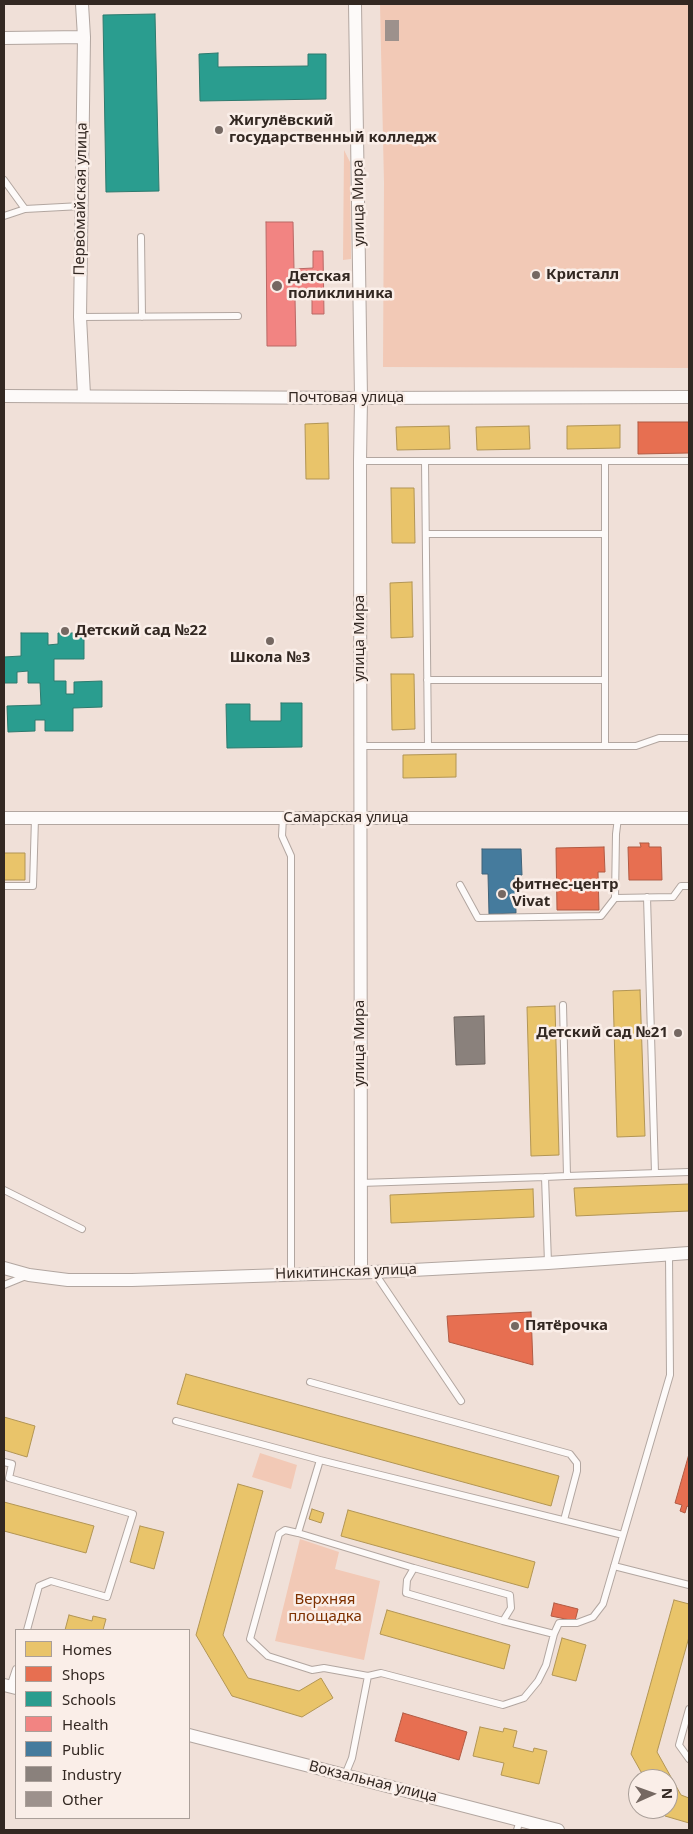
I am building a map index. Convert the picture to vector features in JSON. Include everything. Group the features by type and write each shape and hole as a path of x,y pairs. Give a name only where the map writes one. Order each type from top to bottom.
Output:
{"street":[{"name":"Первомайская улица","path":"82,4 84,37 80,317 84,395"},
{"name":"улица Мира","path":"355,4 361,398 361,1272"},
{"path":"4,38 84,37"},
{"name":"Почтовая улица","path":"4,396 689,397"},
{"name":"Самарская улица","path":"4,818 689,818"},
{"name":"Никитинская улица","path":"4,1268 29,1275 77,1280 374,1272 689,1253"},
{"name":"Вокзальная улица","path":"190,1735 345,1775 518,1825 558,1830"}],"lane":[{"path":"4,180 25,209"},
{"path":"4,216 25,209 81,206"},
{"path":"141,237 142,317"},
{"path":"80,317 238,316"},
{"path":"425,460 428,746"},
{"path":"360,461 689,461"},
{"path":"605,461 605,746"},
{"path":"426,534 605,534"},
{"path":"427,680 605,680"},
{"path":"361,746 636,746 660,738 689,738"},
{"path":"283,817 282,836 291,856 291,1274"},
{"path":"4,886 33,886 35,818"},
{"path":"460,885 478,918 601,916 615,898 618,818"},
{"path":"615,898 673,897 681,886 689,886"},
{"path":"647,897 655,1174"},
{"path":"563,1005 567,1176"},
{"path":"360,1183 689,1172"},
{"path":"545,1177 548,1263"},
{"path":"4,1190 82,1230"},
{"path":"503,1621 511,1608 510,1594 285,1530 279,1534 250,1638 268,1656 312,1670 324,1668 368,1676 381,1673 502,1705 524,1698 538,1681 546,1665 554,1634 559,1623 577,1623 592,1617 603,1604 670,1375 669,1254"},
{"path":"374,1272 461,1402"},
{"path":"4,1285 29,1275"},
{"path":"310,1382 570,1454 577,1463 577,1471 564,1520"},
{"path":"176,1421 320,1460 623,1535"},
{"path":"298,1533 320,1460"},
{"path":"4,1462 12,1464 9,1478 133,1514 107,1597 51,1580 39,1586 27,1629"},
{"path":"614,1566 689,1585"},
{"path":"414,1568 407,1580 406,1593 554,1634"},
{"path":"10,1687 15,1672"},
{"path":"345,1775 352,1758 368,1676"},
{"path":"689,1709 679,1746 689,1759"}],"green space":[{"name":"Кристалл","path":"380,4 689,4 689,368 383,367 384,183"},
{"path":"344,150 350,162 351,259 343,260"},
{"path":"260,1453 297,1465 291,1489 252,1477"},
{"name":"Верхняя площадка","path":"300,1539 339,1552 335,1569 380,1581 364,1660 275,1641"}],"building: Homes":[{"path":"328,423 329,479 306,479 305,424"},
{"path":"620,425 620,448 567,449 567,426"},
{"path":"449,426 450,449 397,450 396,427"},
{"path":"529,426 530,449 477,450 476,427"},
{"path":"391,488 414,488 415,543 392,543"},
{"path":"412,582 413,637 391,638 390,583"},
{"path":"391,674 414,674 415,729 392,730"},
{"path":"456,754 456,777 403,778 403,755"},
{"path":"4,853 25,853 25,880 4,880"},
{"path":"640,990 645,1136 617,1137 613,991"},
{"path":"555,1006 559,1155 531,1156 527,1007"},
{"path":"689,1184 689,1211 576,1216 574,1188"},
{"path":"533,1189 534,1217 391,1223 390,1195"},
{"path":"186,1374 559,1476 551,1506 177,1404"},
{"path":"4,1417 35,1426 27,1457 4,1450"},
{"path":"238,1484 263,1491 223,1635 248,1678 299,1691 321,1678 333,1698 302,1717 232,1696 196,1635"},
{"path":"4,1502 94,1526 86,1553 4,1531"},
{"path":"312,1509 324,1513 321,1523 309,1519"},
{"path":"348,1510 535,1562 528,1588 341,1536"},
{"path":"140,1526 164,1532 154,1569 130,1562"},
{"path":"674,1600 689,1604 689,1637 657,1752 666,1769 639,1769 631,1754"},
{"path":"387,1610 510,1645 504,1669 380,1634"},
{"path":"69,1615 92,1621 93,1616 106,1619 103,1629 65,1629"},
{"path":"562,1638 586,1645 576,1681 552,1675"},
{"path":"480,1727 503,1732 504,1728 517,1731 513,1747 533,1752 534,1748 547,1751 539,1784 501,1775 504,1763 473,1756"},
{"path":"678,1790 681,1795 689,1798 689,1823 675,1819 678,1819"}],"building: Shops":[{"path":"638,422 689,422 689,453 638,454"},
{"path":"640,843 649,843 649,847 661,847 662,880 629,880 628,847 641,847"},
{"path":"604,847 605,872 598,872 599,910 557,910 556,848"},
{"path":"531,1312 533,1365 449,1342 447,1316"},
{"path":"689,1454 689,1507 687,1506 685,1513 680,1511 682,1505 675,1503"},
{"path":"554,1603 578,1609 575,1621 551,1616"},
{"path":"403,1713 467,1732 459,1760 395,1741"}],"building: Schools":[{"path":"155,14 159,191 106,192 103,15"},
{"path":"218,53 218,67 308,66 308,54 326,54 326,99 200,101 199,54"},
{"path":"21,633 48,633 48,645 58,644 58,633 84,633 84,659 54,659 54,681 66,681 66,694 74,694 74,682 102,681 102,707 73,708 73,731 45,731 45,720 35,720 35,731 8,732 7,706 41,705 40,683 28,683 28,671 17,672 17,683 4,683 4,657 21,656"},
{"path":"281,703 302,703 302,747 227,748 226,704 250,704 250,721 281,721"}],"building: Health":[{"path":"266,222 293,222 294,269 313,268 313,251 323,251 324,314 312,314 312,297 295,298 296,346 267,346"}],"building: Public":[{"name":"фитнес-центр Vivat","path":"482,849 521,849 522,875 515,875 516,913 489,914 488,874 482,874"}],"building: Industry":[{"path":"484,1016 485,1064 456,1065 454,1017"}],"building: Other":[{"path":"385,20 399,20 399,41 385,41"}],"place":[{"name":"Жигулёвский государственный колледж","path":"219,130"},
{"name":"Кристалл","path":"536,275"},
{"name":"Детская поликлиника","path":"277,286"},
{"name":"Детский сад №22","path":"65,631"},
{"name":"Школа №3","path":"270,641"},
{"name":"фитнес-центр Vivat","path":"502,894"},
{"name":"Детский сад №21","path":"678,1033"},
{"name":"Пятёрочка","path":"515,1326"}]}
